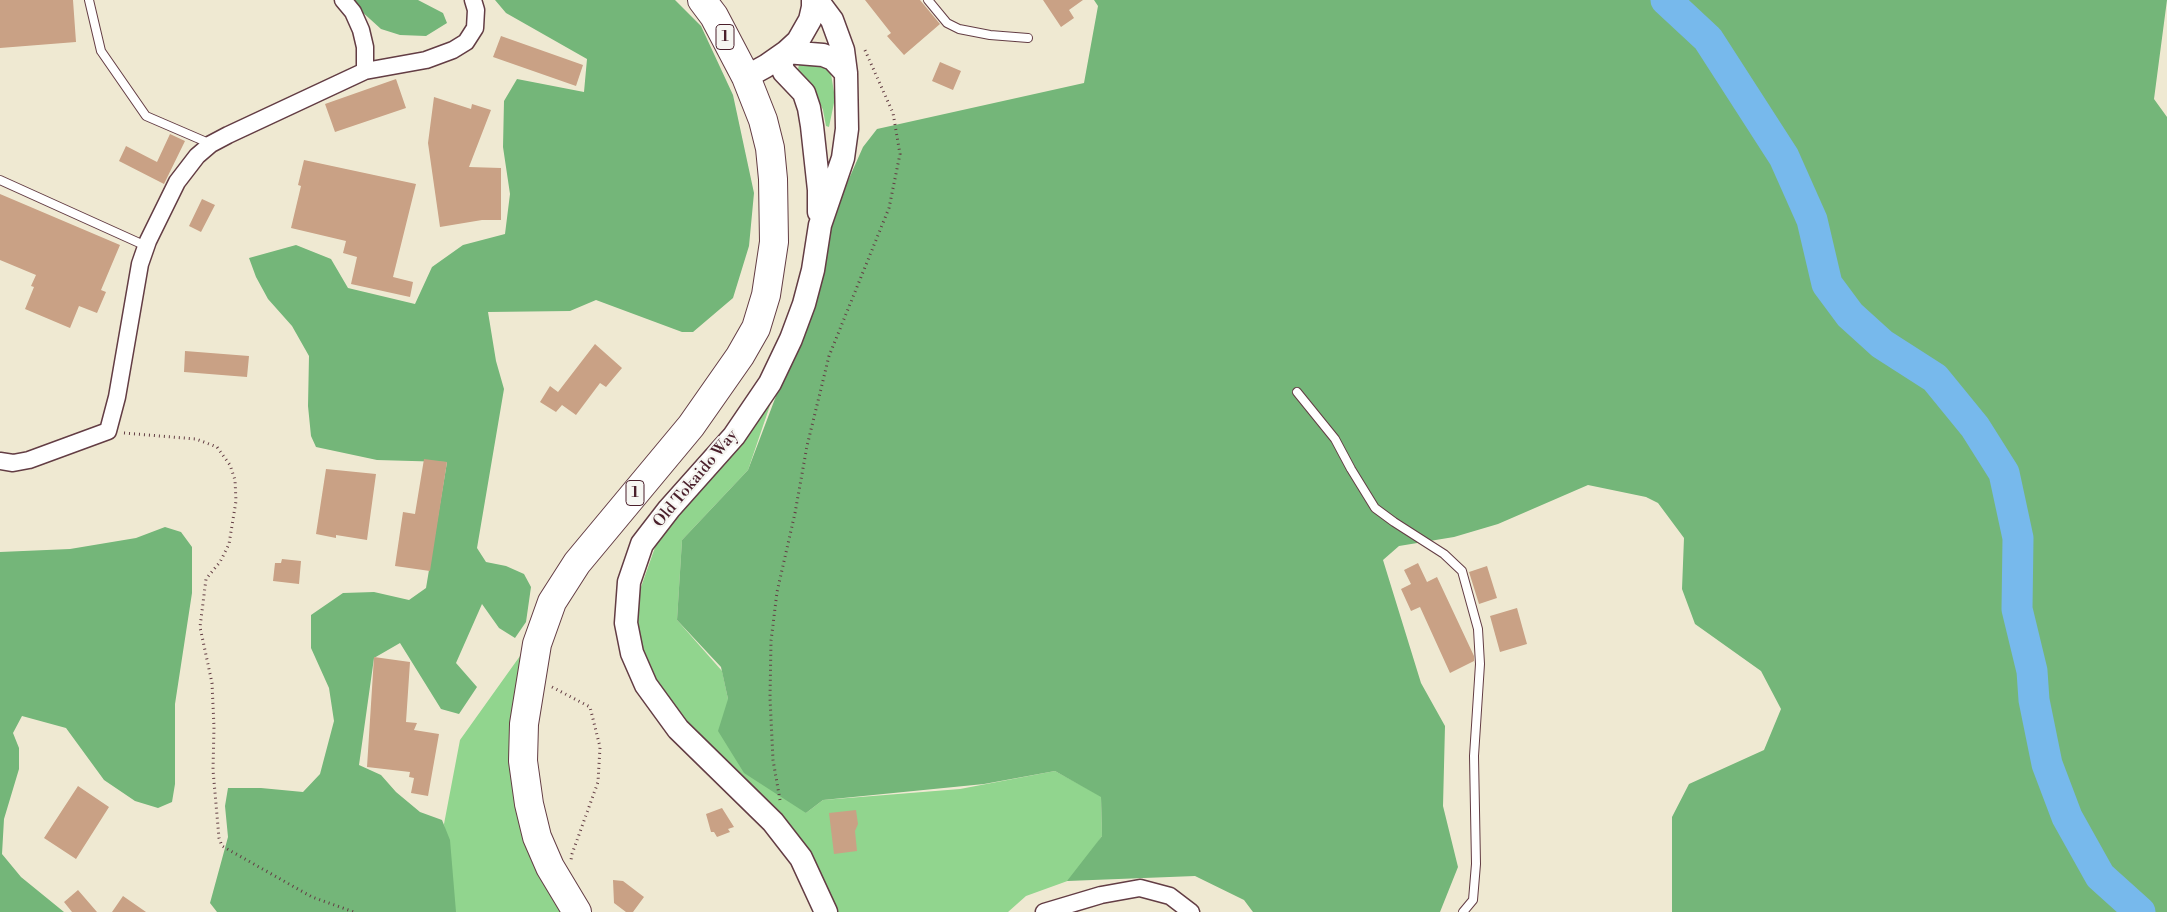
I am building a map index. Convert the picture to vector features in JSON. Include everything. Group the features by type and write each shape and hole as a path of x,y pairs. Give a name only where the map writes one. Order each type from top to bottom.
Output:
{"highway":[{"name":"1","path":"577,912 550,868 537,837 529,804 523,761 524,724 537,644 552,602 577,563 691,426 740,356 756,328 766,295 774,242 773,179 770,148 763,120 770,67 714,16 702,0"}],"street":[{"path":"343,0 353,12 361,30 365,47 365,71"},
{"path":"0,461 13,463 29,460 108,432 118,397 140,264 146,246 177,182 197,156 211,144 365,71 426,60 453,50 466,42 474,28 476,10 473,0"},
{"path":"770,67 798,41 810,20 813,0"},
{"name":"Old Tokaido Way","path":"817,0 832,20 843,50 846,73 847,129 843,158 820,225 813,270 804,304 791,339 770,382 734,436 669,509 642,544 630,582 626,623 632,653 646,684 678,730 773,822 801,858 826,912"},
{"path":"770,67 801,52 823,55 833,59 846,73"},
{"path":"770,67 804,93 813,137 819,190 820,225"},
{"path":"813,137 822,144 829,145 841,138 847,129"},
{"path":"1044,912 1101,895 1140,888 1170,896 1191,912"}],"lane":[{"path":"89,0 101,51 146,116 211,144"},
{"path":"928,0 947,22 959,30 1028,38"},
{"path":"0,180 146,246"},
{"path":"1297,392 1335,439 1375,508 1444,554 1462,571 1478,629 1480,664 1474,756 1476,864 1473,900 1463,912"}],"path":[{"path":"773,822 780,803 773,760 770,698 770,641 777,592 795,513 807,446 829,356 889,208 900,154 893,113 862,44"},
{"path":"108,432 196,439 217,447 230,465 235,480 236,501 229,544 220,562 206,580 200,627 212,683 213,770 219,838 222,846 312,898 354,912"}],"green space":[{"path":"349,0 418,0 443,13 447,23 426,36 400,35 381,29"},
{"path":"495,0 675,0 701,26 733,95 754,193 749,246 733,298 693,332 682,332 596,300 570,311 488,312 496,361 504,389 477,548 486,562 506,566 524,574 531,587 526,622 515,638 499,628 482,604 456,663 477,687 459,714 441,709 400,643 374,658 359,765 381,775 396,792 420,812 442,820 450,840 456,912 217,912 210,903 228,837 225,806 228,788 261,788 303,792 320,774 334,721 329,688 311,648 311,615 343,593 374,592 409,600 426,588 447,462 377,460 316,447 311,436 308,406 309,356 292,326 268,299 256,277 249,258 296,245 331,259 348,288 415,304 432,267 463,245 505,234 510,194 503,147 504,101 517,79 584,92 587,59 506,13"},
{"path":"1094,0 2167,0 2154,99 2167,117 2167,912 1672,912 1672,817 1689,784 1764,750 1781,709 1761,671 1695,624 1682,589 1684,538 1658,503 1646,497 1588,485 1498,524 1454,537 1399,546 1383,560 1421,683 1445,726 1443,806 1458,867 1440,912 1253,912 1244,900 1195,876 1067,881 1102,836 1101,797 1055,771 984,784 823,800 806,813 744,773 718,731 728,699 721,667 677,620 682,540 748,470 804,322 840,199 863,147 877,129 1084,83 1098,6"},
{"path":"807,61 824,65 831,74 835,98 829,127 826,126 823,110 814,89 809,81 797,73 799,65"},
{"path":"781,373 748,470 682,540 677,620 722,671 728,699 806,813 823,800 960,789 1055,771 1101,796 1102,836 1073,879 1026,896 1008,912 824,912 785,838 720,770 645,666 635,604 664,522"},
{"path":"165,527 181,532 192,547 192,593 175,704 175,784 172,802 158,808 135,801 104,780 66,728 22,716 13,733 19,748 19,769 4,819 2,854 21,877 64,912 0,912 0,552 70,549 136,538"},
{"path":"520,656 524,815 569,912 452,912 444,824 460,740"}],"building":[{"path":"0,0 73,0 76,42 0,48"},
{"path":"865,0 920,0 940,24 904,55 887,36 891,33"},
{"path":"1043,0 1083,0 1069,10 1074,18 1061,27"},
{"path":"501,36 583,65 576,86 493,57"},
{"path":"940,62 961,71 953,90 932,81"},
{"path":"396,79 406,108 335,132 325,104"},
{"path":"434,97 471,109 472,104 491,110 469,167 501,168 501,220 482,220 440,227 428,143"},
{"path":"170,134 185,141 164,184 119,161 126,146 157,162"},
{"path":"304,160 416,184 393,277 413,282 410,297 351,284 357,257 343,253 346,241 291,228 301,186 298,185"},
{"path":"0,194 120,245 101,290 106,292 97,313 79,306 70,328 25,309 34,287 31,286 36,275 0,260"},
{"path":"202,199 215,205 201,232 189,226"},
{"path":"595,344 622,368 606,387 600,383 576,415 562,405 556,412 540,402 550,386 558,392"},
{"path":"185,351 249,356 247,377 184,372"},
{"path":"424,459 447,462 430,571 395,566 403,512 415,514"},
{"path":"326,469 376,474 367,540 336,535 336,538 316,534"},
{"path":"282,559 301,561 299,584 273,581 275,563 281,563"},
{"path":"1418,563 1427,582 1437,577 1474,656 1474,661 1450,673 1420,607 1411,611 1401,589 1411,584 1404,570"},
{"path":"1487,566 1497,598 1479,604 1469,572"},
{"path":"1517,608 1527,644 1500,652 1490,616"},
{"path":"374,657 410,662 406,722 417,723 414,730 439,734 428,796 411,793 414,778 409,777 410,772 367,767"},
{"path":"78,786 109,807 76,859 44,838"},
{"path":"722,808 734,827 728,829 730,832 717,837 714,832 711,832 706,814"},
{"path":"856,810 858,824 855,831 857,851 834,854 829,813"},
{"path":"613,880 623,881 644,897 633,912 626,912 614,903"},
{"path":"78,890 97,912 72,912 64,902"},
{"path":"123,896 146,912 112,912"}],"waterway":[{"path":"1666,0 1708,39 1784,157 1812,220 1827,284 1850,315 1882,344 1935,378 1975,427 2004,473 2018,538 2017,609 2032,671 2034,700 2047,764 2067,817 2100,876 2140,912"}]}
